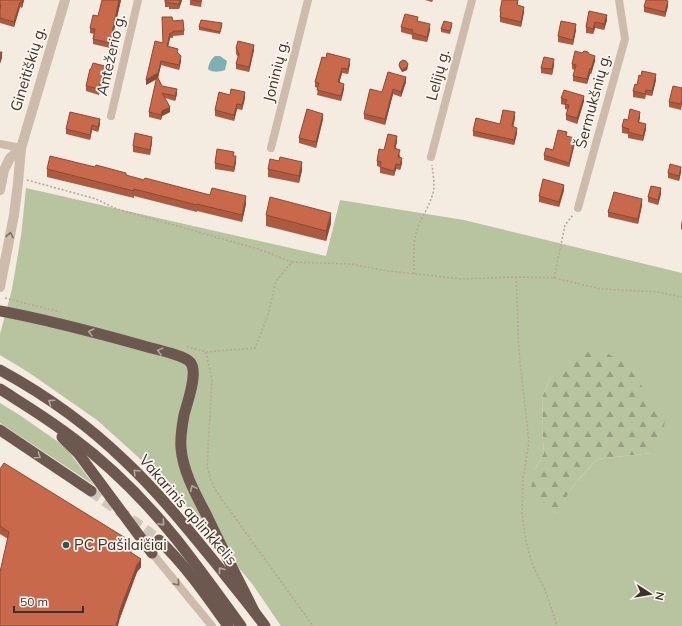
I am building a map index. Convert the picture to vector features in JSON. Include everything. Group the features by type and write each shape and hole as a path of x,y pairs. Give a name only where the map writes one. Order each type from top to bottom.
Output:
{"highway":[{"path":"0,311 129,342 173,354 190,362 193,371 193,382 182,433 181,448 183,461 198,498 254,611"},
{"name":"Vakarinis aplinkkelis","path":"0,370 41,395 82,425 125,461 193,534 265,626"},
{"name":"Vakarinis aplinkkelis","path":"0,389 42,416 118,477 165,526 241,626"},
{"path":"2,432 90,491"},
{"path":"71,440 78,453 152,553"},
{"path":"159,540 192,576 228,626"}],"street":[{"name":"Gineitiškių g.","path":"21,148 65,0"},
{"name":"Antežerio g.","path":"111,116 138,0"},
{"name":"Joninių g.","path":"271,148 308,0"},
{"name":"Lelijų g.","path":"431,157 472,0"},
{"name":"Šermukšnių g.","path":"578,208 625,39 619,0"},
{"path":"0,144 21,148"},
{"path":"0,190 4,170 10,158 21,148"},
{"path":"0,288 14,215 21,148"},
{"path":"152,553 212,626"}],"path":[{"path":"414,274 416,234 420,221 431,199 434,188 431,157"},
{"path":"25,180 96,199 117,209 258,249 292,262 351,264 388,271 462,279 516,276 554,278 601,289 658,292 682,297"},
{"path":"554,278 565,225 578,208"},
{"path":"184,346 206,352 255,348 267,318 276,281 292,262"},
{"path":"516,276 519,352 529,442 523,480 522,513 526,541 532,564 546,592 557,626"},
{"path":"5,298 65,314"},
{"path":"206,352 212,380 207,466 211,482 218,494 313,626"}],"green space":[{"path":"26,188 326,256 340,200 464,220 682,273 682,626 281,626 253,585 209,532 177,495 137,456 97,420 28,372 0,355 0,334 12,289 21,236","holes":["551,377 652,453 597,459 574,485 555,513 535,470 544,453 542,427 543,395"]},
{"path":"585,352 605,352 626,364 665,418 663,436 652,453 597,459 574,485 556,513 540,508 532,499 531,488 535,470 544,453 542,427 543,395 551,377"},
{"path":"0,403 64,446 94,485 0,423"}],"water":[{"path":"215,56 220,56 227,61 225,70 216,72 208,69 210,61"}],"building":[{"path":"0,0 22,0 14,22 0,18"},
{"path":"102,0 119,0 110,43 93,39 95,29 90,28 93,15 98,16"},
{"path":"165,0 180,0 179,4 165,2"},
{"path":"502,0 518,0 517,5 524,7 521,22 500,17"},
{"path":"646,0 668,1 665,12 644,7"},
{"path":"589,11 607,15 604,24 595,22 593,29 586,27"},
{"path":"405,14 418,17 417,21 430,24 427,37 412,33 413,30 401,27"},
{"path":"162,17 172,17 173,21 183,20 184,31 173,31 173,33 170,33 167,46 178,49 177,52 181,56 179,65 161,61 158,73 146,80 155,41 163,43"},
{"path":"201,20 222,23 220,32 199,27"},
{"path":"444,21 452,23 450,31 441,29"},
{"path":"561,21 576,24 573,40 558,36"},
{"path":"238,41 254,45 249,67 236,64 239,54 236,48"},
{"path":"575,51 582,53 584,51 588,52 589,54 595,56 587,79 573,76 576,65 572,64"},
{"path":"327,53 350,59 348,69 342,68 338,82 344,84 341,96 317,90 319,83 315,82 322,57 326,58"},
{"path":"544,57 554,59 552,69 541,68"},
{"path":"403,60 408,64 407,67 402,70 399,65"},
{"path":"93,63 105,66 99,89 86,86"},
{"path":"642,71 656,74 652,91 646,90 645,94 633,91"},
{"path":"388,72 406,77 401,92 393,89 385,119 364,114 370,89 382,92"},
{"path":"157,76 162,86 177,89 175,96 162,93 170,107 162,111 161,115 149,112"},
{"path":"673,86 682,88 681,104 669,102"},
{"path":"231,89 245,92 242,105 237,104 234,115 215,110 219,92 230,95"},
{"path":"564,90 584,96 577,118 566,115 569,105 565,104 567,100 561,98"},
{"path":"307,109 323,114 316,142 299,138"},
{"path":"630,109 640,112 638,122 646,124 643,136 628,132 629,129 622,127 624,119 628,120"},
{"path":"503,110 515,112 512,126 517,128 514,140 473,131 476,118 500,124"},
{"path":"70,112 100,119 98,127 92,125 90,135 66,129"},
{"path":"558,130 567,132 566,136 575,138 569,163 544,155 546,148 553,150"},
{"path":"135,133 152,137 150,150 133,146"},
{"path":"388,134 397,136 394,148 400,150 398,157 402,158 400,165 396,164 394,171 380,167 381,162 377,161 379,149 384,150"},
{"path":"217,149 234,152 233,156 236,156 234,167 215,163"},
{"path":"50,156 95,167 96,165 126,173 126,175 144,180 145,178 210,195 212,188 246,196 242,215 134,189 134,191 47,169"},
{"path":"280,157 302,162 299,176 268,169 270,159 279,161"},
{"path":"670,164 681,167 679,176 668,173"},
{"path":"543,179 564,185 559,202 539,196"},
{"path":"651,186 661,188 658,200 648,197"},
{"path":"614,192 642,199 638,219 608,212"},
{"path":"270,197 331,213 326,231 266,215"},
{"name":"PC Pašilaičiai","path":"4,463 132,542 127,550 141,559 137,565 120,610 116,626 0,626 0,572 9,532 0,526 0,469"}],"tunnel":[{"path":"91,491 159,540"}],"place":[{"name":"PC Pašilaičiai","path":"66,545"}]}
